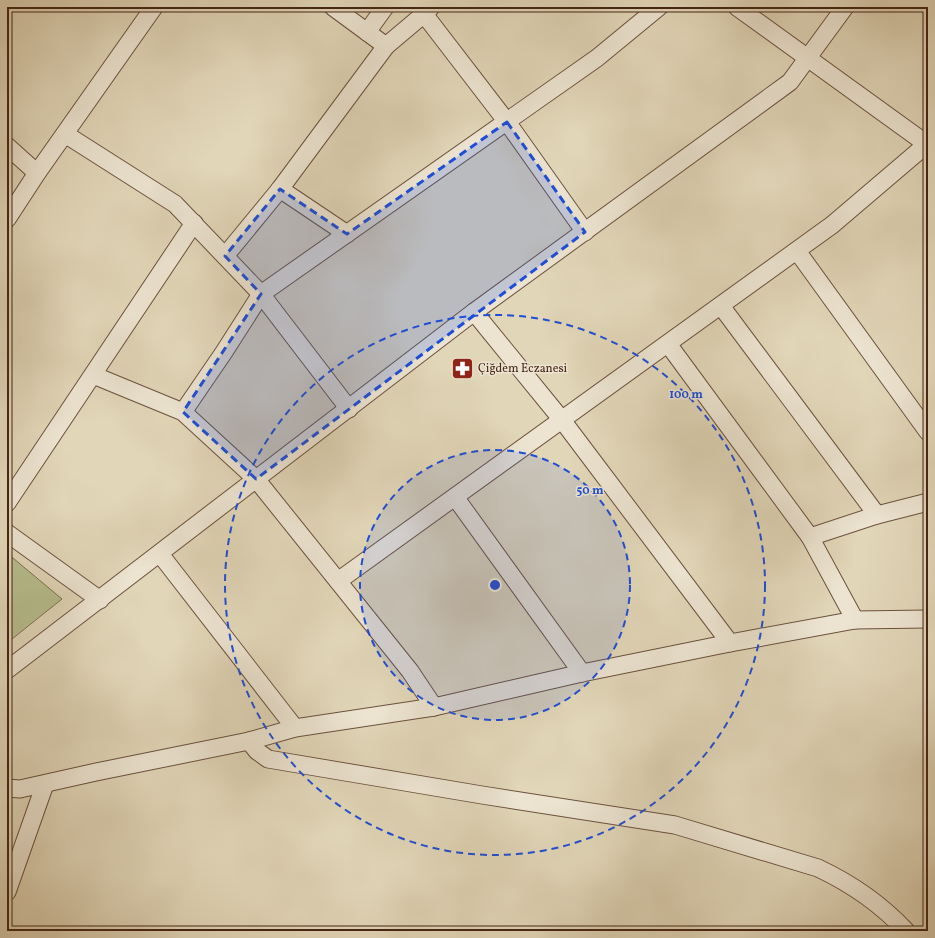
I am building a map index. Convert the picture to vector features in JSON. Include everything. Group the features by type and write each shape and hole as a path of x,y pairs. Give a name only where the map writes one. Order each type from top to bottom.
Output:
{"street":[{"path":"7,219 37,173 154,7"},
{"path":"333,7 386,46"},
{"path":"367,32 385,7"},
{"path":"183,412 261,294 597,58 659,7"},
{"path":"338,582 832,225 927,144 737,7"},
{"path":"7,670 474,312 790,82 845,7"},
{"path":"225,256 280,189 386,46 428,11 585,232"},
{"path":"65,134 175,204 261,294 349,409"},
{"path":"7,146 37,173"},
{"path":"280,189 347,234"},
{"path":"7,503 194,223"},
{"path":"797,251 928,432"},
{"path":"721,306 877,515"},
{"path":"474,312 562,420 730,643"},
{"path":"668,344 810,537 855,620"},
{"path":"93,375 183,412 256,479 410,671 434,707"},
{"path":"455,497 582,673"},
{"path":"810,537 877,515 928,502"},
{"path":"7,533 100,600"},
{"path":"160,554 295,728"},
{"path":"7,788 20,789 45,784 249,741 295,728 434,707 582,673 730,643 855,620 928,618"},
{"path":"249,741 257,751 268,759 482,795 675,825 818,868 857,888 876,902 906,931"},
{"path":"7,892 45,784"}],"highlighted area":[{"path":"507,122 585,232 256,479 183,412 261,294 225,256 280,189 347,234"}],"green space":[{"path":"7,553 62,599 7,643"}],"place":[{"name":"Çiğdem Eczanesi","path":"463,368"}]}
